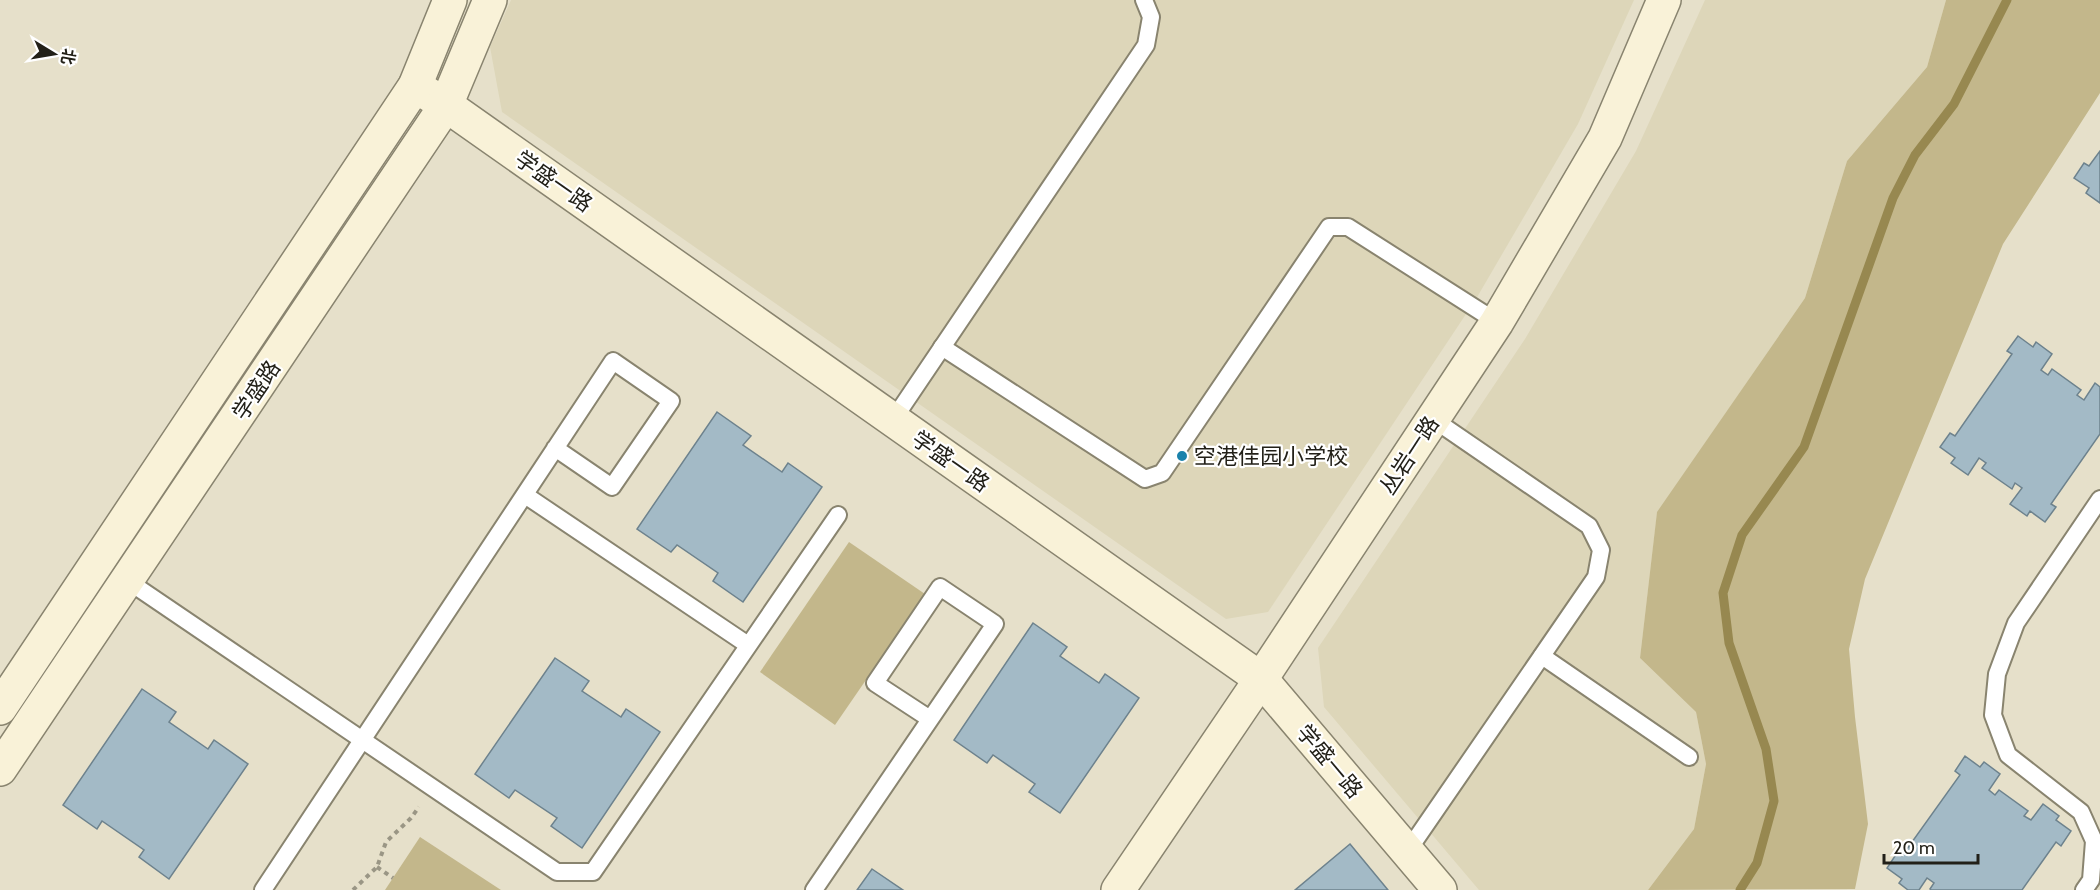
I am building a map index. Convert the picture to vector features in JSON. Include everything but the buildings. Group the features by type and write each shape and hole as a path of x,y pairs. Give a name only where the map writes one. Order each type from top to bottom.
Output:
{"street":[{"name":"学盛路","path":"0,708 415,86 450,0"},
{"name":"学盛路","path":"0,769 446,105 490,0"},
{"name":"丛岩一路","path":"1118,890 1261,679 1497,322 1605,138 1664,0"},
{"name":"学盛一路","path":"415,86 446,105 1261,679 1440,890"}],"lane":[{"path":"893,420 1146,45 1151,17 1144,0"},
{"path":"942,347 1144,480 1162,473 1329,227 1348,227 1497,322"},
{"path":"263,890 525,495 555,448 613,361 671,401 612,487 555,448"},
{"path":"1407,852 1596,577 1601,550 1589,526 1433,419"},
{"path":"525,495 748,645"},
{"path":"2084,890 2091,880 2094,841 2081,812 2008,755 1993,715 1997,674 2016,623 2100,499"},
{"path":"128,581 557,872 593,872 838,515"},
{"path":"814,890 995,624 939,587 875,683 930,719"},
{"path":"1542,656 1689,757"}],"path":[{"path":"353,890 377,867 387,842 411,818 432,787"},
{"path":"377,867 393,878"}],"shaded area":[{"name":"空港佳园小学校","path":"511,0 1634,0 1578,124 1476,299 1268,612 1226,619 502,112 490,47"},
{"path":"1705,0 1946,0 1927,67 1847,161 1805,298 1657,513 1640,658 1696,712 1706,764 1694,829 1648,890 1479,890 1324,707 1318,648 1525,339 1636,151"},
{"path":"1946,0 2100,0 2100,93 2003,244 1865,579 1849,649 1868,824 1855,889 1648,890 1694,829 1706,764 1696,712 1640,658 1657,512 1805,298 1847,161 1927,67"},
{"path":"849,542 925,594 835,725 760,672"},
{"path":"420,837 501,890 385,890"}],"waterway":[{"path":"1740,890 1757,863 1774,801 1766,749 1729,643 1723,593 1742,535 1804,447 1893,198 1915,155 1954,104 2007,0"}],"place":[{"name":"空港佳园小学校","path":"1182,456"}]}
